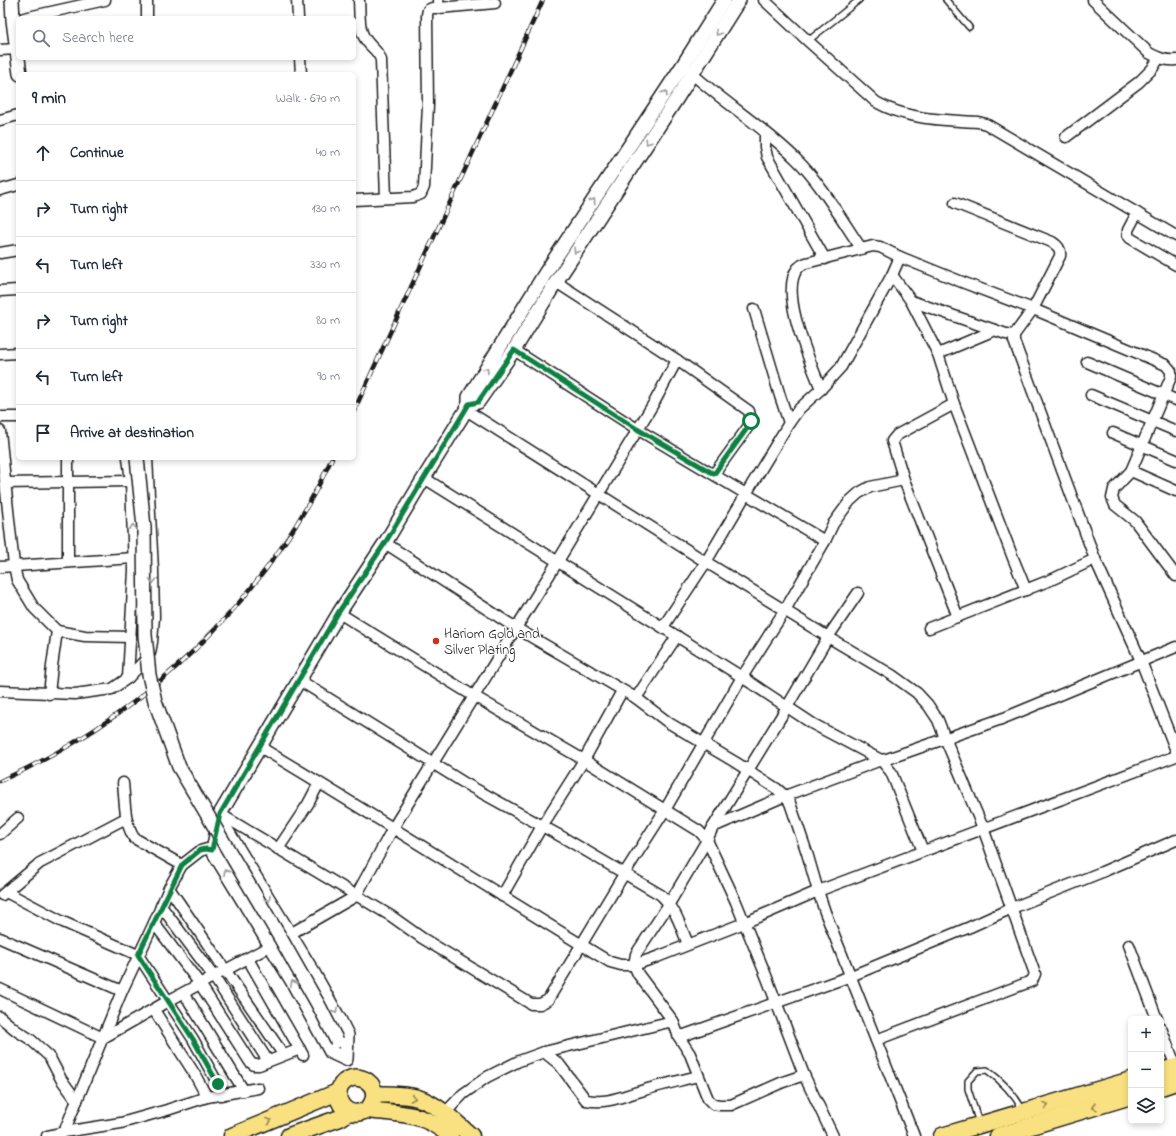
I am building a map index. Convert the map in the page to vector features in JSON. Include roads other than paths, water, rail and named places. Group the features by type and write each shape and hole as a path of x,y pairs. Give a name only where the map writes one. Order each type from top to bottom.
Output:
{"main road":[{"path":"1164,1070 1176,1067"},
{"path":"232,1136 338,1092 344,1082 354,1078 365,1080 370,1083 373,1088 375,1094 374,1100 367,1110"},
{"path":"942,1136 1128,1081"},
{"path":"1164,1086 1176,1082"},
{"path":"338,1092 340,1104 349,1112 355,1114 367,1110 418,1116 432,1122 450,1136"},
{"path":"375,1094 418,1098 432,1104 445,1113 471,1136"},
{"path":"998,1136 1128,1097"},
{"path":"289,1136 340,1118 349,1112"}],"street":[{"path":"12,0 17,16"},
{"path":"32,16 105,0"},
{"path":"147,0 147,16"},
{"path":"297,0 298,16"},
{"path":"359,0 361,32 366,42 379,54 381,60 386,198"},
{"path":"468,407 478,402 514,350 688,69 724,0"},
{"path":"346,1059 331,1052 287,972 212,850 220,816 338,613 385,543 468,407 469,397 546,272 688,69 739,0"},
{"path":"764,0 876,102 888,109 903,114 922,117 986,124 1176,236"},
{"path":"1093,0 1149,53 1168,61 1176,60"},
{"path":"356,200 413,197 421,194 424,187 427,113 428,10 439,4 495,3"},
{"path":"0,50 16,49"},
{"path":"1066,137 1139,82 1152,69 1159,58"},
{"path":"18,60 20,72"},
{"path":"300,60 301,72"},
{"path":"688,69 796,159 810,174 861,248"},
{"path":"0,120 16,116"},
{"path":"765,132 767,157 825,258"},
{"path":"0,190 16,186"},
{"path":"955,203 1058,246 1060,256 1033,309 1014,335 1014,341 1096,559 1141,661 1176,751"},
{"path":"1137,213 1128,230 1128,235 1130,238 1176,265"},
{"path":"821,389 796,323 792,290 794,276 798,268 806,263 873,246 880,247 900,257 1033,309 1166,365 1171,371 1171,377 1130,471 1114,489 1112,498 1115,505 1135,521 1176,576"},
{"path":"0,254 16,250"},
{"path":"663,627 706,562 789,423 799,409 821,389 841,367 892,275 900,257"},
{"path":"892,275 911,302 938,354 954,404 1026,590"},
{"path":"556,282 677,360 749,411 751,421 748,427 714,474"},
{"path":"0,291 16,290"},
{"path":"911,302 1006,334 1014,335"},
{"path":"754,309 789,423"},
{"path":"938,354 995,330"},
{"path":"514,350 637,429 825,541"},
{"path":"0,354 16,352"},
{"path":"290,934 356,896 393,828 558,561 655,401 677,360"},
{"path":"1087,362 1176,400"},
{"path":"1091,395 1176,431"},
{"path":"954,404 897,435 892,441 904,480 958,617"},
{"path":"468,407 706,562 892,675 917,693 928,704 938,720 983,828 1035,974 1032,982 876,1040"},
{"path":"0,417 16,417"},
{"path":"0,431 14,565 17,580 34,608 57,631 85,636 131,637"},
{"path":"1113,433 1176,460"},
{"path":"68,460 68,562"},
{"path":"128,460 131,481 134,595 128,678"},
{"path":"137,460 144,526 146,643 149,675 155,701 179,767 319,1006 354,1078"},
{"path":"0,691 75,694 112,689 128,678 150,653 154,617 147,460"},
{"path":"1130,471 1176,491"},
{"path":"424,478 663,627 813,724 881,760 891,772 923,851"},
{"path":"220,816 391,916 422,938 531,1004 540,1004 548,1000 664,810 742,677 785,610 825,541 833,524 850,501 859,493 870,488 904,480"},
{"path":"5,483 131,481"},
{"path":"385,543 516,628 636,698 668,723 748,770 785,796 790,803 808,853 818,891 850,976 914,1136"},
{"path":"0,566 134,558"},
{"path":"929,628 1026,590 1096,559"},
{"path":"804,1075 783,1082 731,1105 713,1104 708,1099 690,1054 678,1037 673,1021 638,974 634,965 636,954 669,904 707,840 713,827 828,637 858,593"},
{"path":"338,613 474,696 584,760 699,831 707,840 736,902 804,1075 833,1136"},
{"path":"49,694 57,631"},
{"path":"636,698 677,636"},
{"path":"713,827 785,796 881,760 1004,718 1176,647"},
{"path":"300,680 466,784 542,826 660,895 675,913 688,944"},
{"path":"502,896 542,826 584,760 622,691"},
{"path":"260,747 610,962 621,965 634,965 658,957 744,923 818,891 1176,756"},
{"path":"123,783 126,818 129,830 134,838 182,865"},
{"path":"278,849 308,804 319,783"},
{"path":"220,816 290,934 347,1035 346,1059"},
{"path":"0,834 18,818"},
{"path":"126,818 40,863 3,894 138,955 193,1039 218,1084 222,1095"},
{"path":"678,1037 850,976 1176,840"},
{"path":"64,1132 122,991 161,906 182,865 200,850 212,850"},
{"path":"170,888 283,1054"},
{"path":"161,906 214,977 268,1061"},
{"path":"154,923 200,984 250,1062 254,1065 259,1065 283,1054 301,1052 248,959"},
{"path":"0,938 122,991"},
{"path":"1128,945 1156,1016"},
{"path":"103,1038 263,950"},
{"path":"0,989 103,1038"},
{"path":"184,993 244,1091"},
{"path":"154,1010 194,1073 206,1097"},
{"path":"0,1017 17,1031 36,1043 49,1056 61,1079 77,1101"},
{"path":"445,1113 463,1094 487,1076 518,1062 544,1052 673,1021"},
{"path":"1164,1036 1176,1067"},
{"path":"544,1052 559,1064 586,1100 597,1102 610,1100 698,1076"},
{"path":"47,1136 121,1123 206,1097 258,1088"}],"lane":[{"path":"808,41 859,0"},
{"path":"946,0 969,27"},
{"path":"979,1124 968,1089 968,1081 976,1072 987,1070 999,1079 1018,1101 1023,1112"}],"railway":[{"path":"356,407 543,0"},
{"path":"0,781 53,755 103,724 151,689 195,649 236,606 273,560 305,510 331,460"}],"place":[{"name":"Hariom Gold and Silver Plating","path":"436,641"}]}
